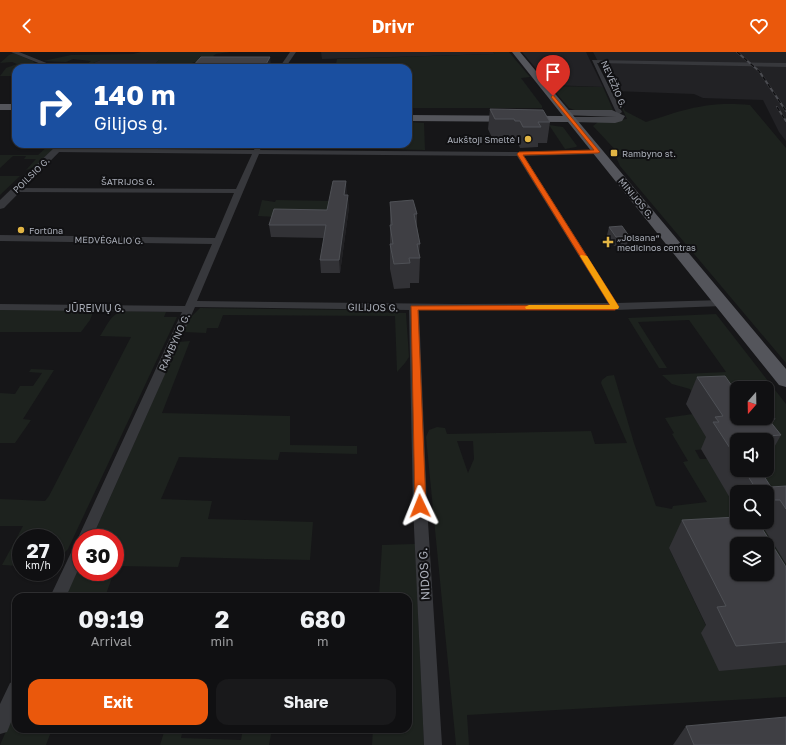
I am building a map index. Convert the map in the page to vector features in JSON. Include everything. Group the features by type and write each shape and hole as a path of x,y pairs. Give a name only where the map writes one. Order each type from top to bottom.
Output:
{"main road":[{"name":"MINIJOS G.","path":"516,52 786,381"},
{"path":"0,107 12,107"},
{"path":"412,111 619,119 621,116 617,114"},
{"path":"0,113 12,114"},
{"path":"412,118 570,116"}],"street":[{"path":"14,52 46,64"},
{"path":"285,64 293,52"},
{"name":"NEVĖŽIO G.","path":"617,114 618,112 594,61 786,65"},
{"name":"POILSIO G.","path":"0,206 59,148"},
{"name":"RAMBYNO G.","path":"89,529 219,241 258,148"},
{"path":"295,148 519,154 598,152"},
{"path":"519,154 615,307"},
{"name":"ŠATRIJOS G.","path":"16,190 240,191"},
{"name":"MEDVĖGALIO G.","path":"0,238 219,241"},
{"name":"GILIJOS G.","path":"190,306 414,308 615,307 723,303"},
{"name":"JŪREIVIŲ G.","path":"0,307 190,306"},
{"name":"NIDOS G.","path":"414,308 420,506 434,745"},
{"path":"60,593 72,566"},
{"path":"0,725 12,698"}],"shaded area":[{"path":"141,52 230,52 216,54 213,56 215,57 188,64 155,64 159,60 100,60 91,64 87,64 91,61 73,59 66,62 43,61 71,55 133,54"},
{"path":"321,52 493,52 495,54 322,59"},
{"path":"493,52 509,52 530,77 521,78 542,108 412,108 412,64 336,64 337,59 495,54"},
{"path":"522,52 586,52 603,87 550,85"},
{"path":"593,52 786,52 786,141 779,132 763,100 703,98 694,94 614,91"},
{"path":"14,53 35,62 32,64 17,64 12,62 0,63 9,55"},
{"path":"100,60 159,60 155,64 91,64"},
{"path":"12,66 12,76 0,76 6,68"},
{"path":"550,86 603,87 613,110 591,112 569,108"},
{"path":"614,91 625,111 646,122 673,113 709,105 750,105 786,148 786,363 620,166 616,157 621,156 593,126 598,122 627,119"},
{"path":"412,122 424,123 425,150 382,149 412,148"},
{"path":"549,125 563,127 577,146 565,149"},
{"path":"46,148 54,148 35,167 26,170 36,159 24,159 26,156 13,156 0,168 0,155 38,155"},
{"path":"0,176 20,176 0,195"},
{"path":"262,200 275,202 276,200 332,201 328,222 313,219 258,216"},
{"path":"200,308 366,310 367,312 406,313 409,357 397,372 395,316 223,315 218,328 207,328 206,333 184,332 187,321"},
{"path":"0,310 94,310 90,320 81,332 0,332"},
{"path":"122,311 166,312 164,317 177,317 77,529 72,529 72,540 68,549 64,553 64,529 21,529 23,526 0,526 0,499 45,501 49,496 131,337 100,336 112,318"},
{"path":"716,314 768,381 730,381 730,423 699,403 690,389 672,384 662,375 726,372 689,320 638,322 667,368 659,368 628,318"},
{"path":"190,341 162,413 290,416 290,445 357,446 357,454 280,452 278,460 179,457 161,499 212,501 208,519 313,522 310,560 181,557 178,567 124,566 124,529 96,529 179,342"},
{"path":"31,369 54,370 23,419 31,420 15,443 0,443 0,393 15,394 20,386 33,386 42,373 29,372"},
{"path":"614,375 634,443 656,506 672,509 673,506 707,502 683,462 688,461 672,434 674,433 665,418 693,414 714,436 706,449 695,450 700,459 707,459 730,497 730,529 764,529 769,537 730,537 730,543 669,548 709,632 786,665 786,697 467,715 469,745 456,745 426,437 429,430 437,427 445,428 447,434 591,431 595,444 627,443 601,383 607,376","holes":["457,441 473,441 474,459 468,473"]},
{"path":"774,389 786,404 786,538 774,509 774,485 757,485 747,477 774,477 774,433 745,433 733,425 774,425"},
{"path":"415,544 424,745 372,745 373,733 412,733 412,593 379,593 382,545"},
{"path":"774,545 786,564 786,608 771,581 774,581"},
{"path":"12,546 12,566 2,565"},
{"path":"72,581 111,581 106,593 68,593 68,590"},
{"path":"12,717 12,733 50,733 46,745 0,745"},
{"path":"164,733 182,733 181,738 241,740 242,733 271,733 269,745 160,745"}],"building":[{"path":"201,57 270,57 266,64 195,64"},
{"path":"490,109 543,110 550,122 538,122 541,127 523,127 520,121 515,121 514,119 495,119"},
{"path":"333,181 346,181 344,195 348,195 339,260 320,260 326,225 269,225 274,209 327,210"},
{"path":"413,200 417,214 414,214 420,244 417,244 420,258 409,258 410,263 394,264 390,244 393,244 390,225 392,225 390,202"},
{"path":"622,226 629,236 616,237 609,227"},
{"path":"725,376 730,383 730,425 773,425 781,435 774,436 774,433 730,433 730,448 713,422 719,422 715,417 723,416 697,377"},
{"path":"748,477 765,477 770,485 754,485"},
{"path":"786,486 786,509 780,500 774,500 774,487"},
{"path":"730,517 730,529 762,529 767,537 730,537 730,581 774,581 774,548 786,567 786,642 736,646 717,607 726,606 682,520"},
{"path":"786,717 786,745 694,745 686,726"}],"railway":[{"path":"737,52 759,71 786,111"},
{"path":"777,107 786,121"}],"slow traffic":[{"path":"529,307 615,307 583,256"}],"place":[{"name":"Aukštoji Smeltė I","path":"528,139"},
{"name":"Rambyno st.","path":"614,153"},
{"name":"Fortūna","path":"21,230"},
{"name":"„Jolsana“ medicinos centras","path":"608,242"}],"route":[{"path":"420,506 414,308 615,307 519,154 598,152 553,96"}]}
